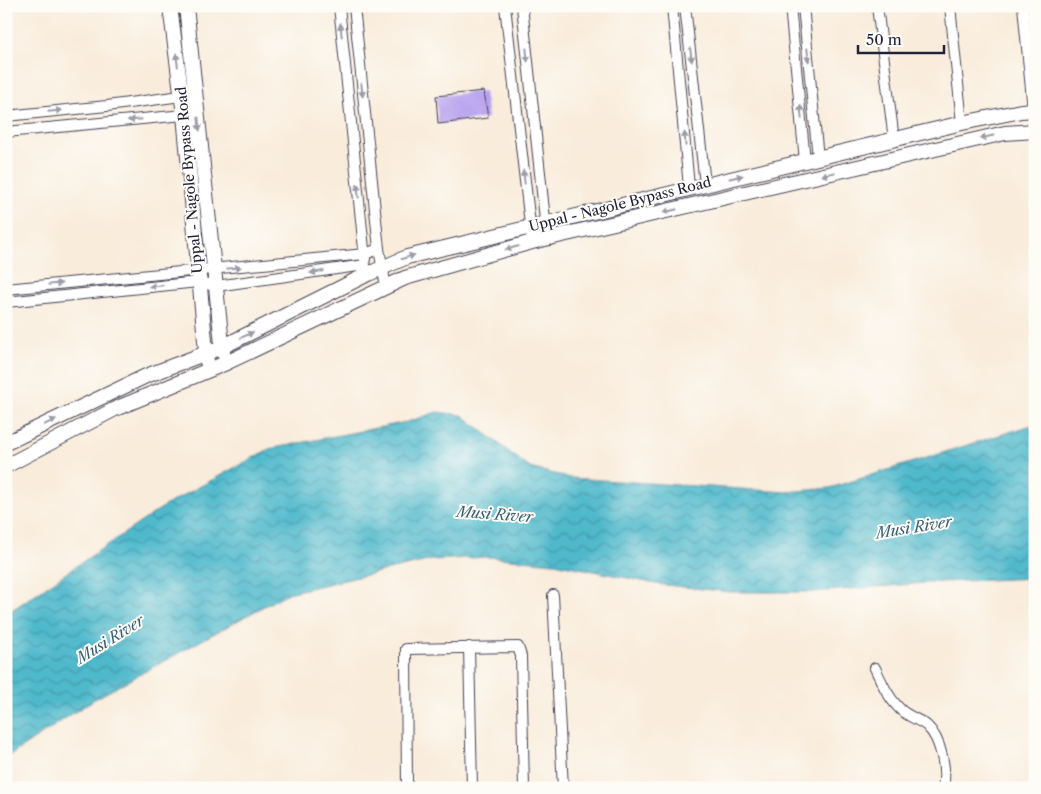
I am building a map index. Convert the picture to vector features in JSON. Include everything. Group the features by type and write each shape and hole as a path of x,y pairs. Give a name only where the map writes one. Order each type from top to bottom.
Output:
{"street":[{"name":"Uppal - Nagole Bypass Road","path":"170,6 184,115 208,370"},
{"name":"Uppal - Nagole Bypass Road","path":"186,6 222,347 226,363"},
{"path":"339,6 365,265"},
{"path":"354,6 377,236 384,267 386,287"},
{"path":"505,6 532,242"},
{"path":"522,6 548,240"},
{"path":"672,6 689,187"},
{"path":"686,6 705,184"},
{"path":"790,6 812,159"},
{"path":"803,6 812,159"},
{"path":"878,6 894,140"},
{"path":"950,6 962,123"},
{"path":"1023,6 1034,110"},
{"path":"6,116 182,96"},
{"name":"Uppal - Nagole Bypass Road","path":"6,444 146,376 222,347 365,265 384,267 407,257 689,187 962,123 1034,110"},
{"path":"6,132 184,115"},
{"name":"Uppal - Nagole Bypass Road","path":"6,466 115,409 226,363 386,287 437,268 532,242 548,240 1005,133 1035,131"},
{"path":"361,215 377,236"},
{"path":"6,289 199,275 216,286 365,265 379,249"},
{"path":"6,302 199,275 214,270 365,265"},
{"path":"553,595 563,788"},
{"path":"408,788 406,649 469,647 518,647 521,656 524,788"},
{"path":"469,647 472,788"},
{"path":"875,668 894,702 903,711 927,726 935,736 940,747 944,781 943,788"}],"water":[{"name":"Musi River","path":"437,412 462,415 530,468 571,478 787,492 830,488 1035,424 1035,578 940,582 812,592 731,592 656,584 555,563 489,557 432,560 288,593 93,700 6,758 6,614 166,505 269,449 407,422"}],"building":[{"path":"484,91 488,118 438,124 436,96"}]}
